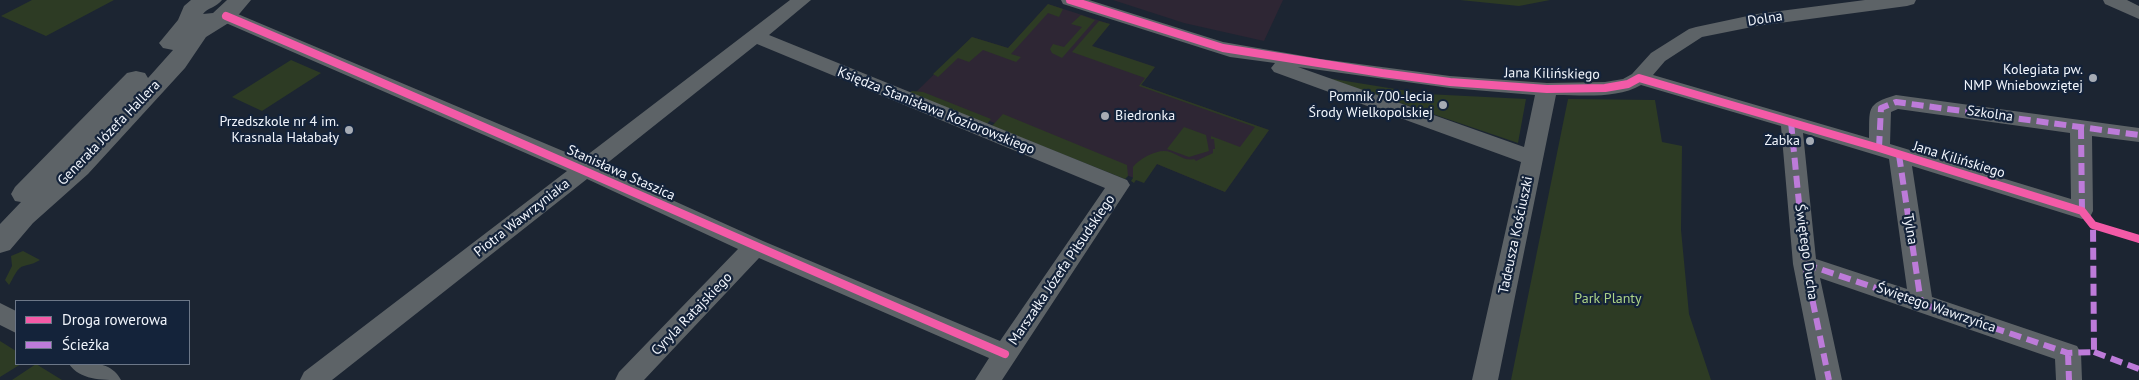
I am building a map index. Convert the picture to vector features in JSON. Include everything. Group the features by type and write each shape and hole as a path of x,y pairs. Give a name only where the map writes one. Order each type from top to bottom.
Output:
{"street":[{"name":"Piotra Wawrzyniaka","path":"313,380 802,0"},
{"name":"Jana Kilińskiego","path":"1070,0 1223,48 1304,69 1532,158"},
{"name":"Dolna","path":"1639,78 1658,57 1696,33 1757,20 1908,0"},
{"path":"2112,0 2139,13"},
{"name":"Stanisława Staszica","path":"216,7 584,169 755,247 998,372"},
{"name":"Generała Józefa Hallera","path":"0,220 178,35 216,7"},
{"name":"Generała Józefa Hallera","path":"0,243 23,216 78,168 176,64 216,7"},
{"name":"Księdza Stanisława Koziorowskiego","path":"754,36 1119,186"},
{"name":"Jana Kilińskiego","path":"1304,69 1547,89 1605,88 1628,84 1639,78 1791,122 2082,211 2082,127"},
{"name":"Tadeusza Kościuszki","path":"1485,380 1547,89"},
{"name":"Szkolna","path":"1889,152 1881,108 1896,102 2139,135"},
{"name":"Świętego Ducha","path":"1791,122 1804,264 1829,380"},
{"name":"Tylna","path":"1889,152 1921,303"},
{"name":"Marszałka Józefa Piłsudskiego","path":"998,372 1119,186"},
{"name":"Cyryla Ratajskiego","path":"628,380 755,247"},
{"name":"Świętego Wawrzyńca","path":"1804,264 2068,353 2070,380"},
{"path":"0,313 15,322"},
{"path":"84,365 108,380"}],"shaded area":[{"path":"1113,0 1283,0 1264,41 1184,23"},
{"path":"1048,4 1110,24 1092,46 1155,67 1141,85 1269,130 1225,192 1157,164 1144,182 916,92 972,37 1008,48"}],"green space":[{"path":"32,0 114,0 46,36 1,16"},
{"path":"1460,0 1550,0 1519,6"},
{"path":"1048,4 1063,9 1059,17 1048,13 1011,54 1021,57 1016,62 983,50 969,62 958,58 938,77 933,74 972,37 1008,48"},
{"path":"1081,15 1095,20 1062,58 1052,53 1050,49 1053,44 1064,47 1082,27 1071,24"},
{"path":"1099,21 1110,24 1092,46 1155,67 1141,85 1269,130 1225,192 1157,164 1144,183 1136,180 1134,183 1131,181 1133,178 1133,167 1151,154 1168,151 1183,158 1196,161 1213,153 1213,149 1215,149 1214,139 1211,139 1211,136 1240,147 1255,127 1139,86 1145,78 1072,52"},
{"path":"291,60 321,73 262,111 232,97"},
{"path":"1327,78 1426,94 1526,99 1518,143"},
{"path":"912,91 923,92 991,119 987,124 909,93"},
{"name":"Park Planty","path":"1568,99 1655,100 1662,142 1682,146 1681,230 1689,314 1711,380 1511,380"},
{"path":"1003,114 1127,165 1128,176 1125,179 992,126"},
{"path":"1184,127 1206,135 1209,151 1189,157 1167,149"},
{"path":"23,251 40,260 19,269 9,285 5,280 12,266 11,256"},
{"path":"0,341 15,350 15,365 19,365 0,377"},
{"path":"34,365 38,365 62,380 12,380"}],"marked path":[{"path":"1879,148 1881,108 1896,102 2139,135"},
{"path":"1791,122 1805,264 1829,380"},
{"path":"2081,127 2082,211"},
{"path":"1899,155 1921,303"},
{"path":"1805,264 2068,353 2094,352 2093,225"},
{"path":"2094,352 2139,369"},
{"path":"2068,353 2069,380"}],"cycle path":[{"path":"1070,0 1223,48 1382,73 1450,82 1547,89 1605,88 1628,84 1639,78 1879,148 2082,211 2093,225 2139,239"},
{"path":"226,16 584,169 755,247 1005,354"}],"place":[{"name":"Kolegiata pw. NMP Wniebowziętej","path":"2093,78"},
{"name":"Pomnik 700-lecia Środy Wielkopolskiej","path":"1443,105"},
{"name":"Biedronka","path":"1105,116"},
{"name":"Przedszkole nr 4 im. Krasnala Hałabały","path":"349,130"},
{"name":"Żabka","path":"1810,141"}]}
